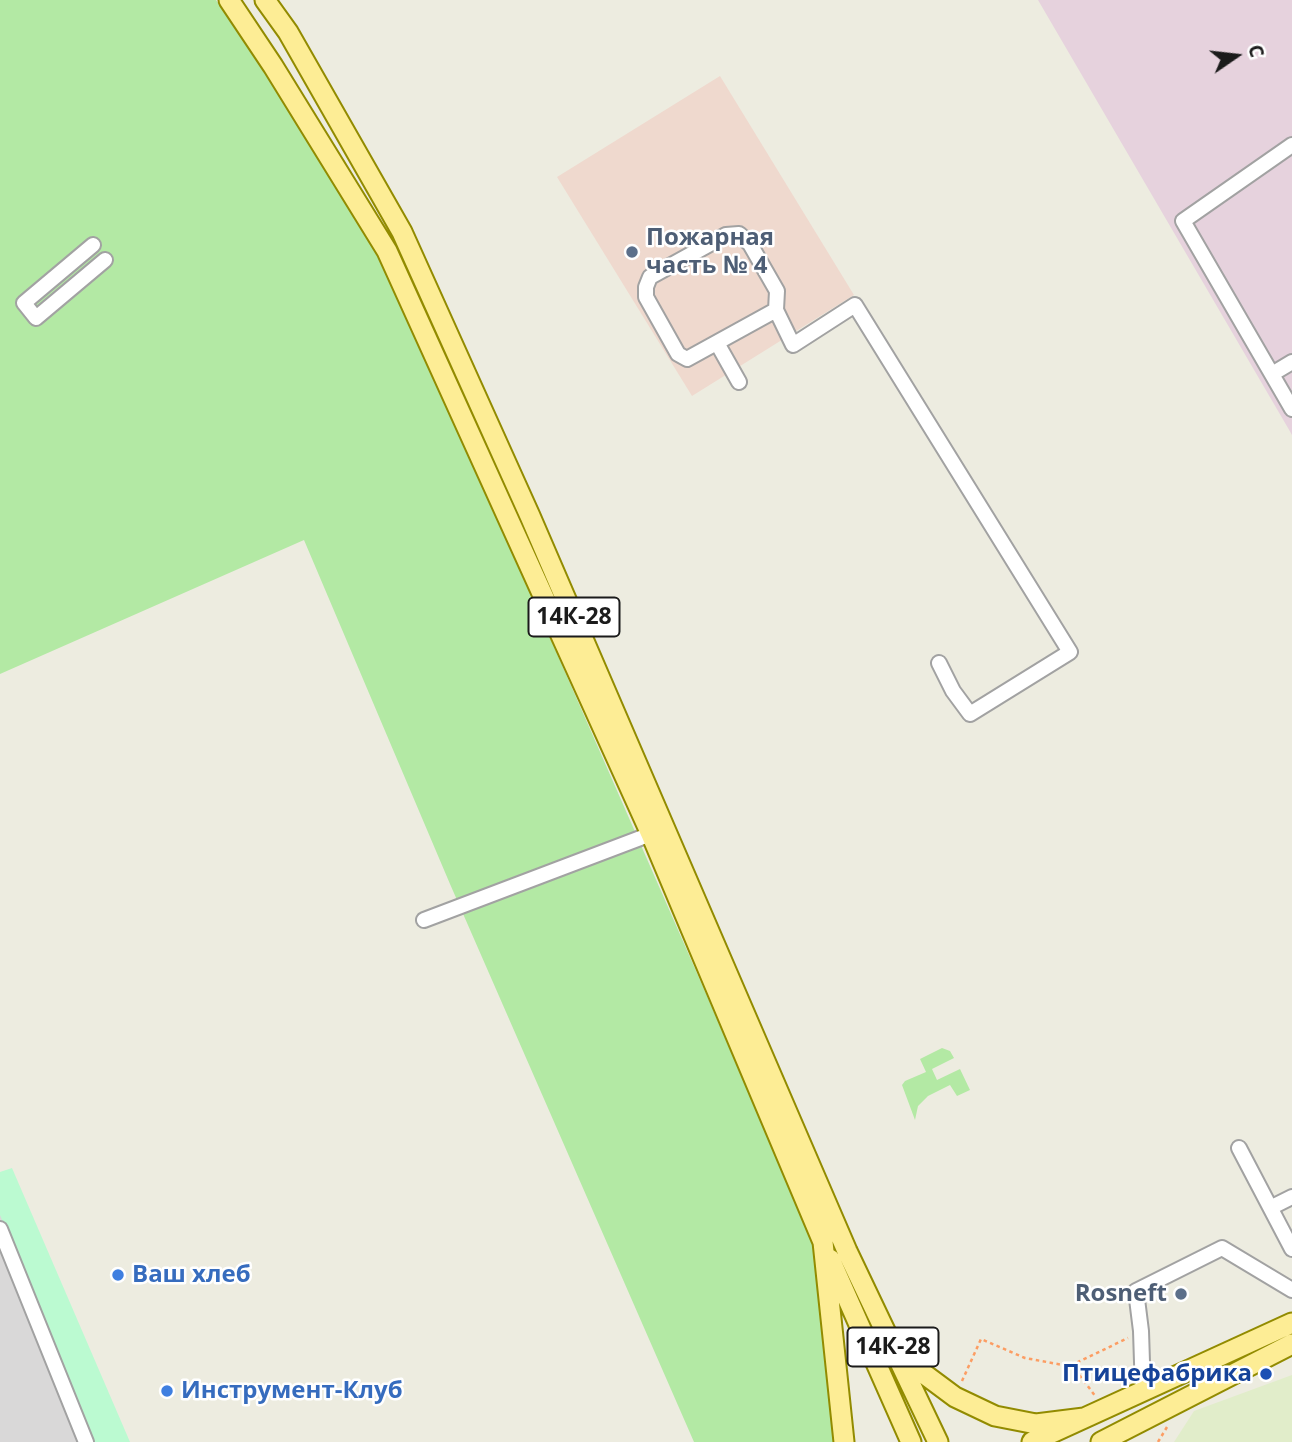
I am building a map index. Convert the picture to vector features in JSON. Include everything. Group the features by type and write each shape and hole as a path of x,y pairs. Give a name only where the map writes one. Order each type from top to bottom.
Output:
{"main road":[{"name":"14К-28","path":"229,0 387,251 651,834 823,1242 911,1442"},
{"name":"14К-28","path":"265,0 288,32 402,232 536,528 847,1251 938,1442"},
{"path":"823,1242 844,1442"},
{"path":"847,1251 916,1368 955,1397 995,1416 1036,1424 1084,1418"},
{"path":"1032,1442 1292,1323"},
{"path":"1101,1442 1292,1344"}],"street":[{"path":"1292,145 1183,220 1292,409"},
{"path":"776,310 687,359 678,354 646,297 646,286 650,277 726,235 739,234 750,244 777,291 776,310 793,345 855,305 1070,653 970,714 953,691 939,663"},
{"path":"93,245 24,303 30,311 36,318 105,260"},
{"path":"718,343 739,382"},
{"path":"1272,374 1292,362"},
{"path":"424,920 651,834"},
{"path":"1239,1148 1292,1249"},
{"path":"1272,1207 1292,1197"},
{"path":"0,1229 86,1442"},
{"path":"1143,1393 1142,1331 1136,1291 1222,1248 1292,1290"}],"path":[{"path":"955,1397 981,1339 1025,1358 1063,1365 1078,1363 1142,1331"}],"shaded area":[{"path":"1038,0 1292,0 1292,435 1288,428"},
{"path":"720,76 854,295 692,396 557,177"},
{"path":"0,1207 93,1442 0,1442"}],"green space":[{"path":"0,0 216,0 267,72 388,268 817,1253 835,1442 694,1442 450,884 304,540 0,674"},
{"path":"942,1048 950,1051 954,1058 932,1069 937,1080 960,1069 970,1090 957,1096 950,1085 928,1096 918,1106 915,1120 902,1085 926,1072 920,1059"},
{"path":"12,1168 130,1442 92,1442 0,1215 0,1172"},
{"path":"1292,1375 1292,1442 1174,1442 1194,1411"}],"place":[{"name":"Пожарная часть № 4","path":"632,252"},
{"name":"Ваш хлеб","path":"118,1275"},
{"name":"Rosneft","path":"1181,1294"},
{"name":"Птицефабрика","path":"1266,1374"},
{"name":"Инструмент-Клуб","path":"167,1391"}]}
